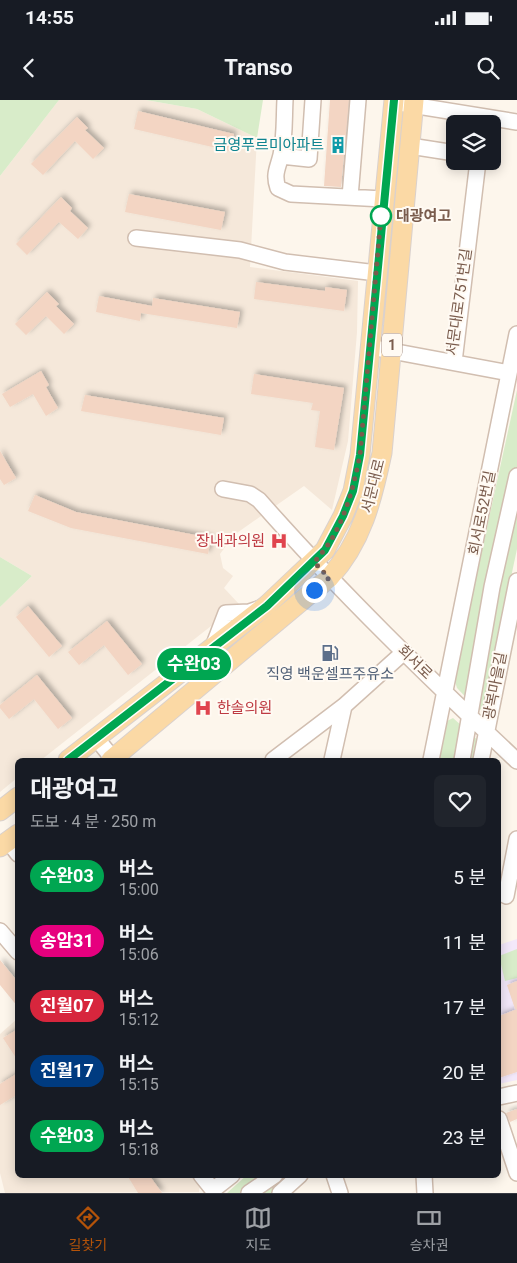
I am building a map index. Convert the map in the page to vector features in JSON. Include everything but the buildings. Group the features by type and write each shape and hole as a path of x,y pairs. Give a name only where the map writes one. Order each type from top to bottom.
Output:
{"main road":[{"name":"서문대로","path":"71,758 267,606 325,550 343,516 353,491 360,455 393,101"},
{"name":"서문대로","path":"114,758 329,578 350,553 357,539 372,496 382,453 414,102"},
{"path":"0,811 15,799"}],"street":[{"path":"285,100 281,156 276,166 275,179 278,188 291,194 383,199"},
{"path":"281,156 309,159 313,100"},
{"path":"350,197 358,100"},
{"path":"393,101 414,102 517,122"},
{"path":"410,146 446,152"},
{"name":"서문대로751번길","path":"370,347 454,362 477,170"},
{"path":"136,238 240,250 285,262 377,274"},
{"name":"회서로52번길","path":"431,758 517,334"},
{"path":"454,362 509,373"},
{"path":"462,758 492,587 517,476"},
{"name":"회서로","path":"222,489 244,492 255,497 329,578 444,690 470,718 517,761"},
{"name":"광복마을길","path":"481,758 513,617 517,580"},
{"path":"277,758 344,706 404,652"},
{"path":"332,758 344,706"},
{"path":"97,739 111,758"},
{"path":"506,896 517,839"},
{"path":"0,931 15,948"},
{"path":"501,1097 517,1093"},
{"path":"501,1125 517,1173"},
{"path":"203,1178 210,1191 228,1178"},
{"path":"249,1193 271,1178"},
{"path":"280,1193 297,1178"},
{"path":"335,1178 340,1193"},
{"path":"424,1178 425,1193"}],"shaded area":[{"path":"59,100 146,100 197,109 257,138 250,267 358,281 357,332 348,441 332,510 304,486 234,535 220,554 223,568 233,576 224,588 239,604 44,758 15,758 15,780 0,792 0,607 32,576 0,557 0,176"},
{"path":"517,939 517,1080 501,1084 501,944"},
{"path":"15,1021 15,1178 194,1178 200,1185 199,1192 5,1193 0,1173 0,1034"}],"green space":[{"path":"0,100 59,100 0,176"},
{"path":"146,100 263,100 257,138 197,109"},
{"path":"517,390 517,549 483,709 478,710 457,688 454,678"},
{"path":"0,557 32,576 0,607"},
{"path":"453,718 481,743 477,758 437,758 445,722"},
{"path":"517,949 517,978 505,981 501,955"},
{"path":"244,1178 291,1178 272,1193 227,1193"}],"bus line":[{"name":"수완03","path":"71,758 267,606 325,550 343,516 353,491 360,455 383,199 394,100"}],"place":[{"name":"금영푸르미아파트","path":"338,145"},
{"name":"대광여고","path":"381,216"},
{"name":"장내과의원","path":"279,541"},
{"name":"직영 백운셀프주유소","path":"330,653"},
{"name":"한솔의원","path":"203,708"}],"route":[{"path":"314,590 329,578 314,562 325,550 343,516 353,491 360,455 381,216"}]}
